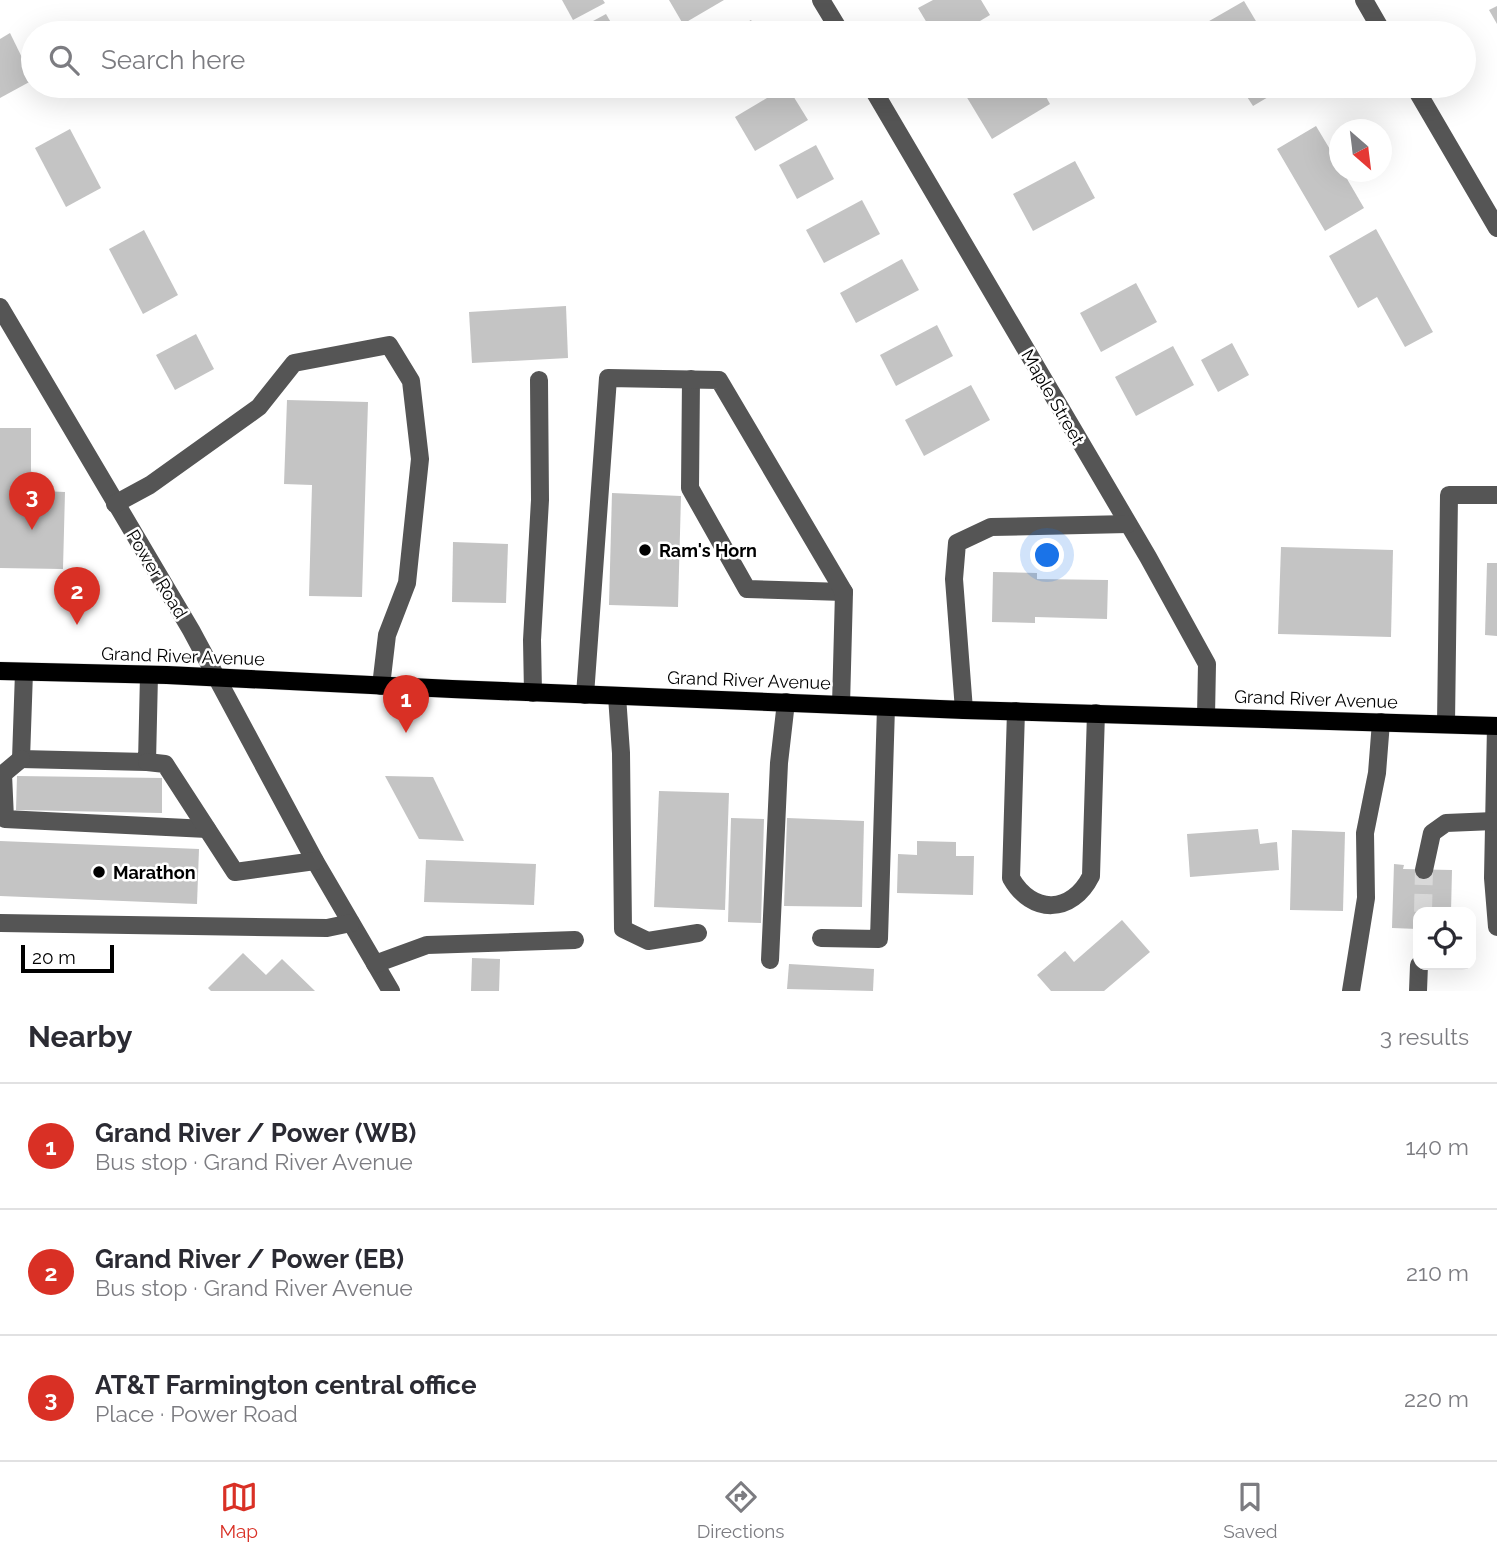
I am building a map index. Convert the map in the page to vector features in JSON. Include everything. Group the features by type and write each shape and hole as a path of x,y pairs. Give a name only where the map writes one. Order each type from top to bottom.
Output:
{"main road":[{"name":"Grand River Avenue","path":"0,671 964,710 1496,726"}],"street":[{"path":"821,0 834,21"},
{"path":"1364,0 1376,21"},
{"name":"Maple Street","path":"879,98 1207,664 1206,716"},
{"path":"1421,98 1497,228"},
{"name":"Power Road","path":"0,307 191,630 249,743 391,991"},
{"path":"115,503 150,485 259,407 294,363 389,345 411,381 420,459 407,583 387,635 381,686"},
{"path":"585,695 608,378 719,380 844,592 841,705"},
{"path":"691,379 690,488 747,589 844,592"},
{"path":"533,692 532,640 540,500 540,380"},
{"path":"1447,724 1449,495 1497,495"},
{"path":"964,710 954,579 957,543 991,527 1128,524"},
{"path":"21,759 24,672"},
{"path":"147,762 149,675"},
{"path":"617,696 621,753 623,929 648,941 698,933"},
{"path":"770,960 779,763 786,702"},
{"path":"821,938 879,939 886,707"},
{"path":"1016,711 1011,878 1024,896 1044,905 1055,905 1077,896 1091,876 1096,713"},
{"path":"1351,991 1366,898 1365,833 1377,773 1381,722"},
{"path":"1496,726 1493,878 1497,927"},
{"path":"206,829 5,819 3,774 21,759 165,764 235,872 315,861"},
{"path":"1424,870 1432,833 1446,823 1494,821"},
{"path":"0,923 327,928 351,923"},
{"path":"375,964 427,945 575,940"},
{"path":"1418,991 1419,970"}],"building":[{"path":"562,0 603,0 605,3 573,20"},
{"path":"669,0 724,0 688,21 681,21"},
{"path":"933,0 981,0 990,15 980,21 926,21 918,8"},
{"path":"1244,1 1256,21 1209,21"},
{"path":"1497,6 1497,24 1489,10"},
{"path":"606,14 610,21 593,21"},
{"path":"10,33 21,55 21,87 0,98 0,39"},
{"path":"767,98 794,98 808,120 755,151 735,117"},
{"path":"967,98 1047,98 1050,104 992,139"},
{"path":"1248,98 1267,98 1253,106"},
{"path":"1316,126 1329,148 1329,182 1349,182 1364,208 1325,231 1277,149"},
{"path":"70,129 101,188 66,207 35,148"},
{"path":"816,145 834,179 797,199 779,165"},
{"path":"1075,161 1095,198 1033,231 1013,194"},
{"path":"862,200 880,234 824,263 806,230"},
{"path":"1376,229 1433,332 1405,347 1377,297 1358,308 1329,256"},
{"path":"144,230 178,295 143,314 109,249"},
{"path":"902,259 919,290 856,323 840,293"},
{"path":"1136,283 1157,322 1101,352 1080,313"},
{"path":"566,306 568,358 472,363 469,312"},
{"path":"937,325 953,356 896,386 880,355"},
{"path":"196,334 214,369 175,390 156,355"},
{"path":"1232,343 1249,375 1218,392 1201,360"},
{"path":"1173,346 1194,385 1136,416 1115,377"},
{"path":"971,385 990,420 924,456 905,420"},
{"path":"287,400 368,402 362,597 309,596 312,485 284,484"},
{"path":"0,428 31,428 31,471 42,491 65,492 63,569 0,568"},
{"name":"Ram's Horn","path":"612,493 681,496 678,607 609,605"},
{"path":"453,542 508,544 506,603 452,602"},
{"path":"1281,547 1393,550 1391,637 1278,634"},
{"path":"1487,563 1497,563 1497,636 1485,635"},
{"path":"993,572 1037,573 1037,579 1108,580 1107,619 1035,617 1035,623 992,622"},
{"path":"17,776 162,778 162,813 16,810"},
{"path":"385,776 433,777 464,841 419,839"},
{"path":"659,791 729,793 725,910 654,907"},
{"path":"731,818 764,819 761,923 728,922"},
{"path":"787,818 864,821 862,907 784,906"},
{"path":"1258,829 1260,844 1277,842 1279,870 1190,877 1187,834"},
{"path":"1292,830 1345,832 1343,911 1290,910"},
{"name":"Marathon","path":"0,841 199,849 197,904 0,896"},
{"path":"917,841 956,842 956,856 974,856 973,895 897,893 898,854 917,855"},
{"path":"426,860 536,864 534,905 424,902"},
{"path":"1394,864 1404,865 1403,869 1452,870 1451,907 1413,907 1413,929 1392,928"},
{"path":"1122,920 1150,952 1104,991 1051,991 1037,975 1065,951 1074,962"},
{"path":"243,953 266,975 282,959 315,991 211,991 208,988"},
{"path":"472,958 500,959 499,991 471,991"},
{"path":"789,964 874,969 873,991 787,989"}],"tunnel":[{"path":"1423,907 1424,870"}],"place":[{"name":"AT&T Farmington central office","path":"32,530"},
{"name":"Ram's Horn","path":"645,550"},
{"name":"Grand River / Power (EB)","path":"77,625"},
{"name":"Grand River / Power (WB)","path":"406,733"},
{"name":"Marathon","path":"99,872"}]}
